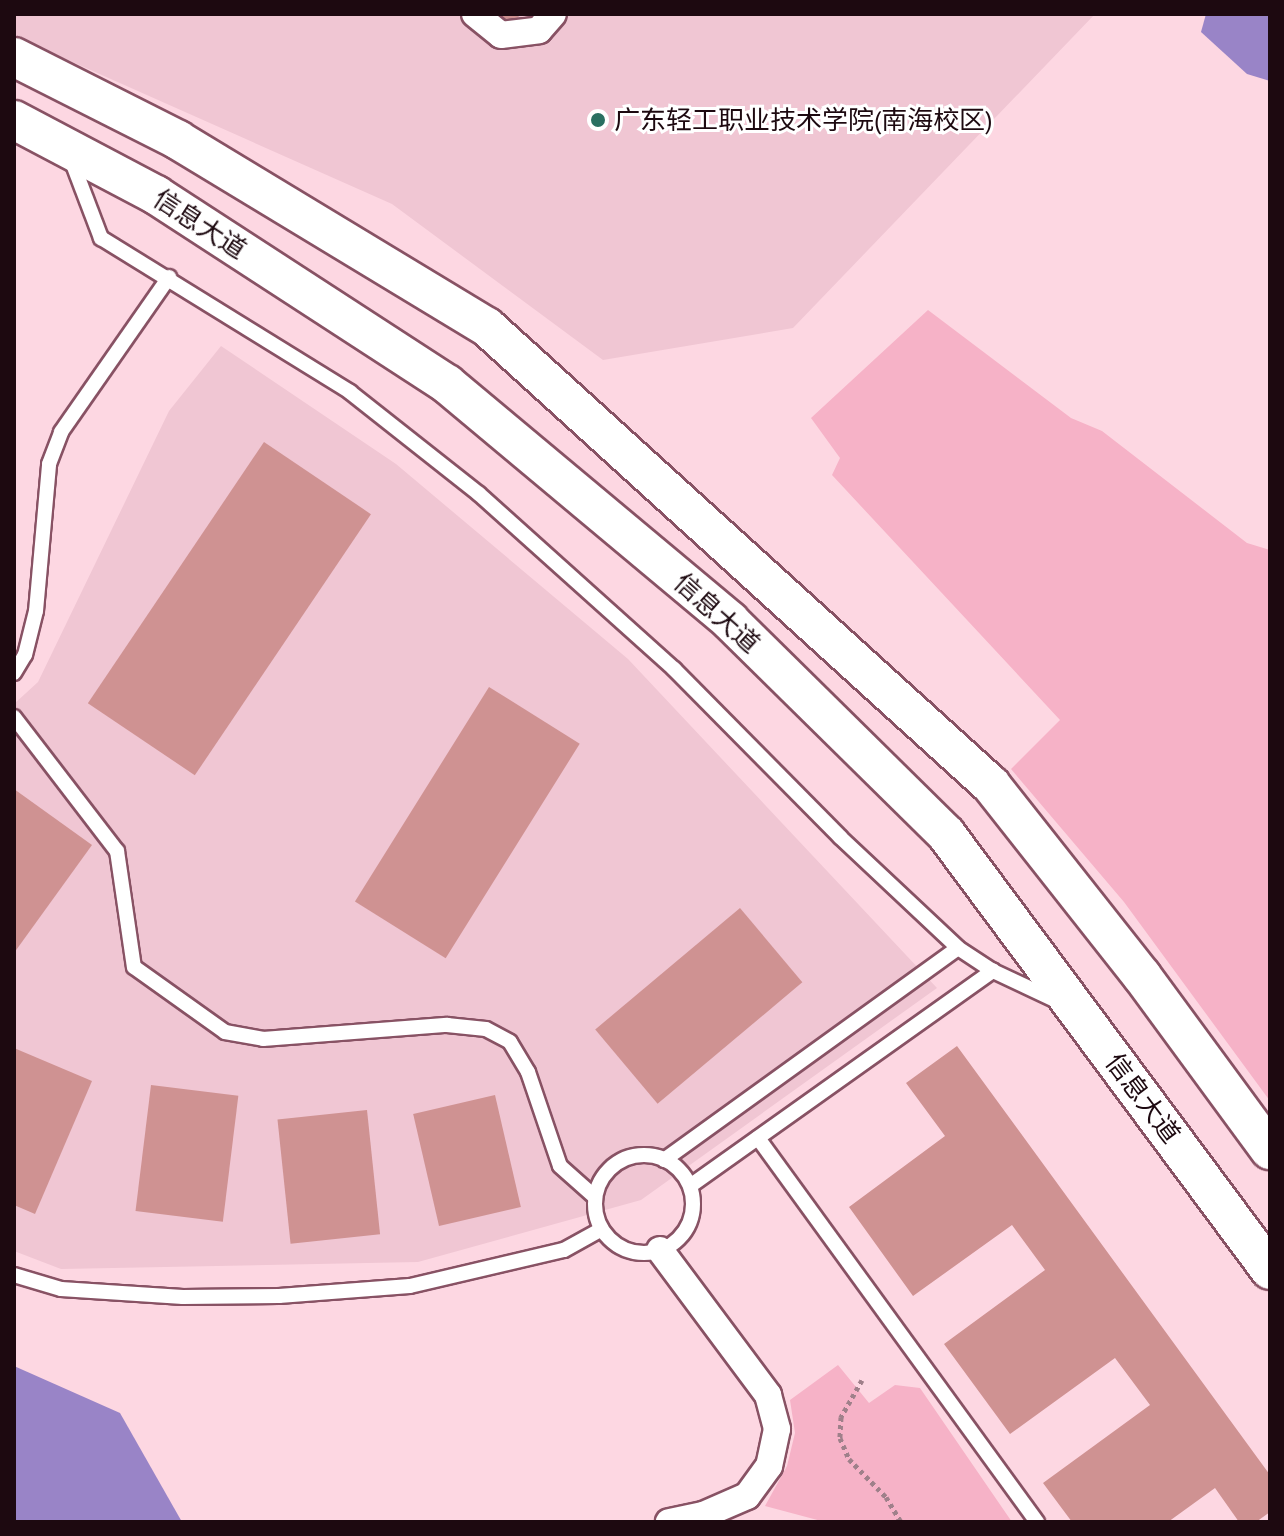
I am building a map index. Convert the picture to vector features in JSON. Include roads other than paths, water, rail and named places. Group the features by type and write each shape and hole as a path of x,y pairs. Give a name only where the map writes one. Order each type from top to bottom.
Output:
{"main road":[{"path":"14,57 178,140 487,327 991,785 1142,976 1270,1150"},
{"name":"信息大道","path":"14,120 156,195 447,384 730,621 946,834 1270,1270"}],"street":[{"path":"475,14 501,35 539,30 553,14"},
{"path":"660,1250 768,1395 777,1429 769,1466 747,1496 703,1515 669,1522"}],"lane":[{"path":"67,147 101,238 169,277 350,392 479,494 674,669 840,837 958,948 993,971 1077,1011"},
{"path":"14,673 25,655 36,611 49,464 61,432 169,277"},
{"path":"14,717 117,851 134,967 225,1032 263,1039 447,1025 486,1029 510,1042 528,1072 560,1166 595,1197 602,1229 613,1242 627,1250 660,1250 685,1231 692,1217 690,1186 683,1173 664,1160 640,1155 624,1159 611,1168 595,1197"},
{"path":"664,1160 958,948"},
{"path":"690,1186 993,971"},
{"path":"758,1138 1037,1522"},
{"path":"14,1275 61,1289 183,1297 279,1296 410,1286 564,1250 602,1229"}],"place":[{"name":"广东轻工职业技术学院(南海校区)","path":"598,120"}]}
